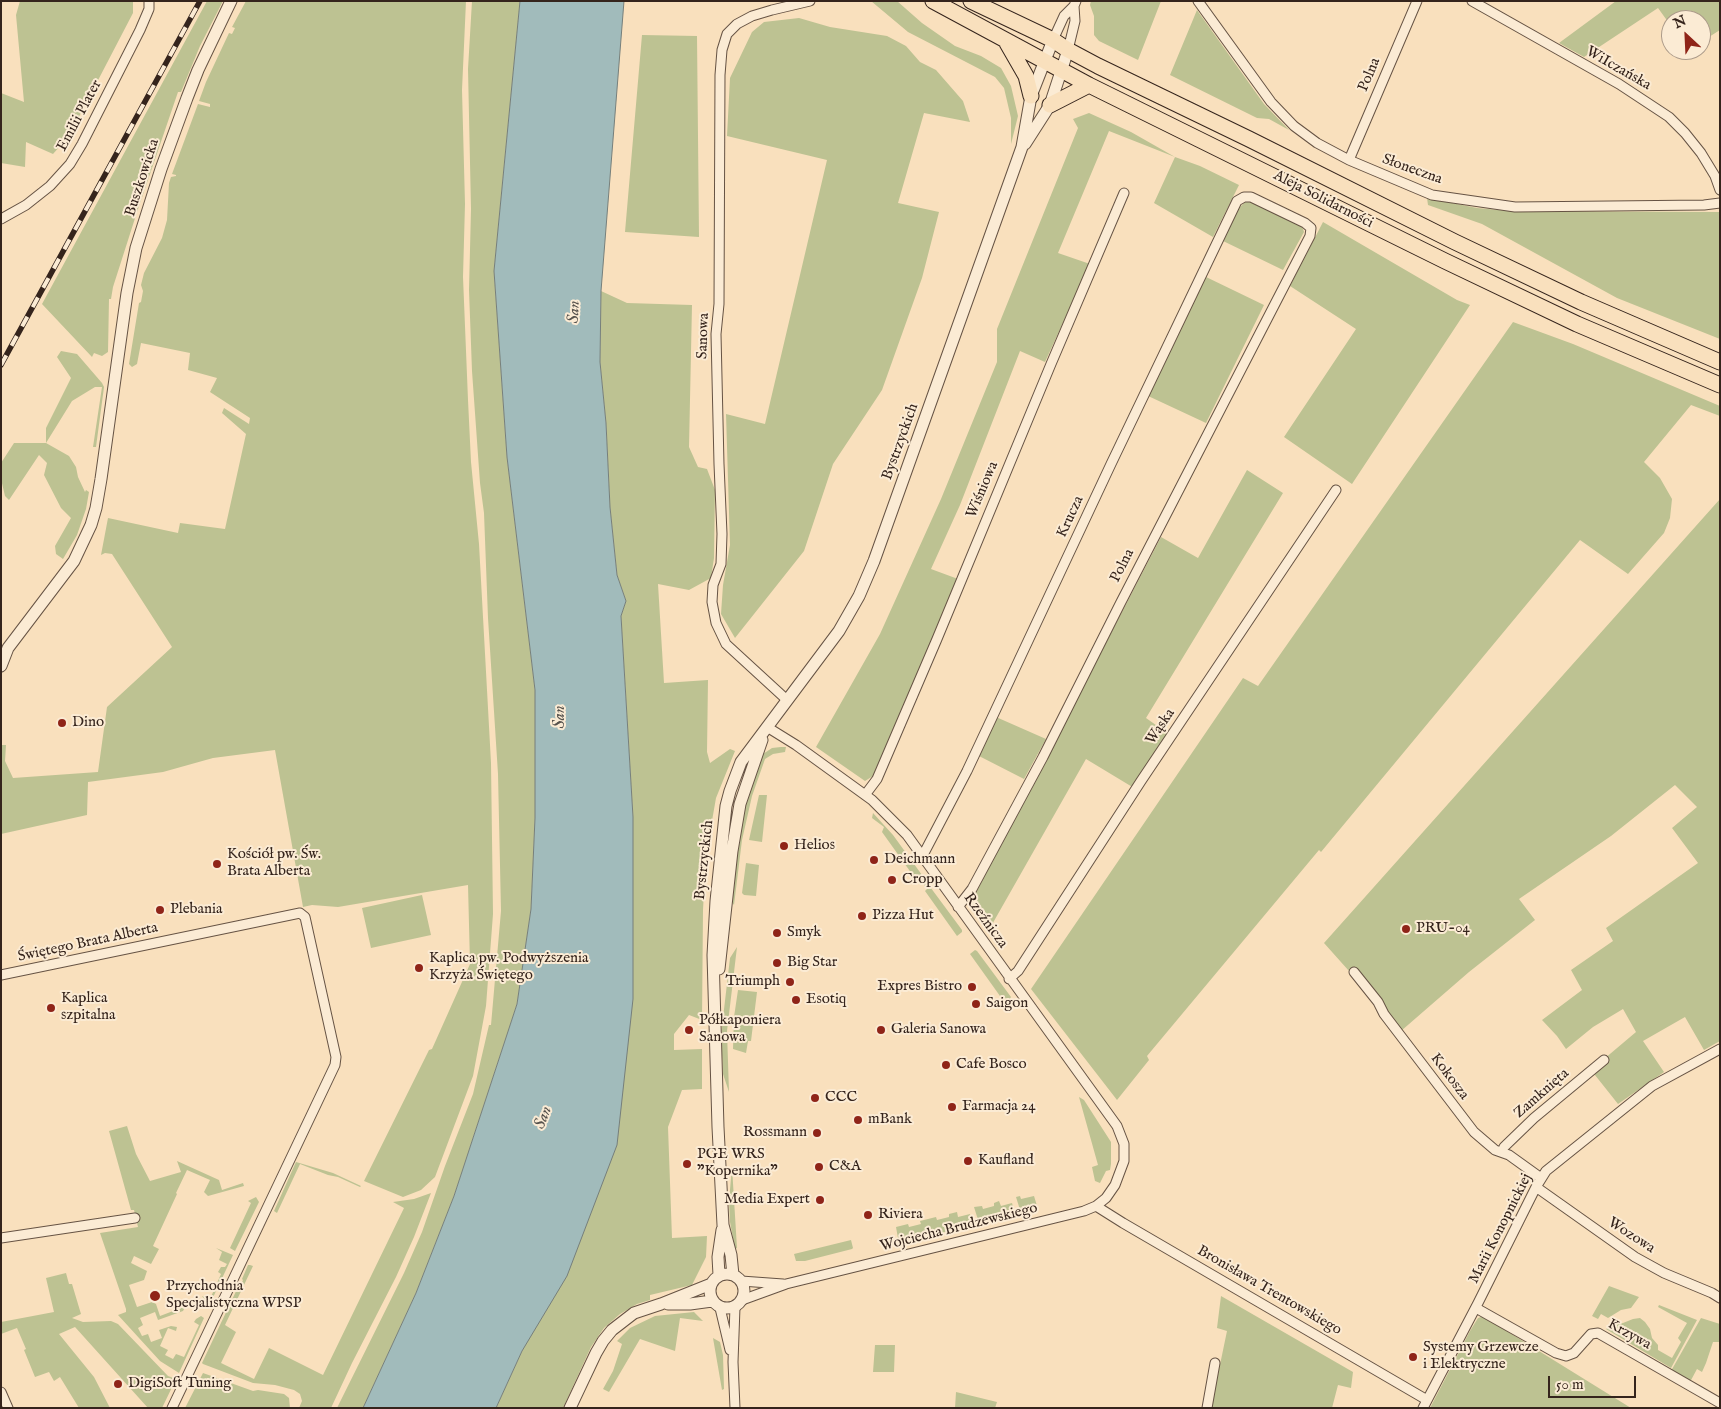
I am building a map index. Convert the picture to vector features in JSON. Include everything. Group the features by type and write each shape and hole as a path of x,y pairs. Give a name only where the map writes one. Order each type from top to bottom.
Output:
{"highway":[{"name":"Aleja Solidarności","path":"933,1 1006,42 1444,261 1569,320 1720,385"},
{"name":"Aleja Solidarności","path":"971,1 1053,40 1068,50 1454,242 1581,302 1720,362"},
{"path":"1006,42 1021,64 1031,96"},
{"path":"1050,105 1090,84"}],"street":[{"name":"Emilii Plater","path":"1,219 26,205 44,191 70,164 140,30 149,9 149,1"},
{"name":"Buszkowicka","path":"1,666 5,646 72,563 92,525 101,478 127,294 136,248 175,129 198,70 231,1"},
{"name":"Sanowa","path":"787,700 726,644 716,623 712,602 713,585 721,564 722,534 716,334 719,304 720,76 722,50 728,34 737,24 752,16 810,1"},
{"name":"Słoneczna","path":"1198,1 1277,108 1294,126 1316,143 1349,160 1432,195 1515,207 1704,205 1720,203"},
{"name":"Polna","path":"1349,160 1416,1"},
{"name":"WiIczańska","path":"1472,1 1619,84 1669,117 1685,133 1717,175 1720,190"},
{"path":"1022,148 1031,96 1064,16 1075,3"},
{"path":"1022,148 1050,105 1068,50 1075,21 1075,3"},
{"name":"Bystrzyckich","path":"719,1275 718,1257 723,1225 715,1008 731,861 740,804 767,727 839,631 859,596 874,561 1022,148"},
{"name":"Wiśniowa","path":"865,795 877,779 1124,193"},
{"name":"Krucza","path":"922,857 967,771 1115,455 1237,201 1250,196 1305,222 1311,228 1310,236"},
{"name":"Polna","path":"958,907 972,889 1043,758 1121,602 1310,236"},
{"name":"Wąska","path":"1009,979 1018,971 1141,781 1336,490"},
{"name":"Rzeźnicza","path":"767,727 796,745 882,808 907,835 1116,1126 1124,1144 1124,1161 1121,1173 1106,1198 1096,1206"},
{"name":"Świętego Brata Alberta","path":"1,975 300,913 305,917 336,1057 335,1065 172,1408"},
{"name":"Kokosza","path":"1354,972 1470,1127 1495,1150 1509,1155 1541,1178"},
{"name":"Marii Konopnickiej","path":"1425,1404 1476,1308 1536,1187 1546,1171 1652,1086 1720,1048"},
{"name":"Zamknięta","path":"1502,1152 1504,1147 1534,1118 1604,1060"},
{"name":"Wozowa","path":"1536,1187 1635,1257 1664,1273 1719,1297"},
{"name":"Wojciecha Brudzewskiego","path":"738,1303 786,1284 1084,1211 1096,1206"},
{"name":"Bronisława Trentowskiego","path":"1096,1206 1425,1404"},
{"path":"1,1238 135,1218"},
{"name":"Bystrzyckich","path":"723,1225 737,1278"},
{"path":"570,1408 596,1353 612,1330 634,1313 711,1284 719,1275 737,1278 744,1291 738,1303 733,1362 735,1408"},
{"name":"Wojciecha Brudzewskiego","path":"737,1278 786,1284"},
{"path":"711,1284 709,1293 716,1304 733,1362"},
{"path":"661,1304 716,1304 728,1309 738,1303"},
{"name":"Krzywa","path":"1476,1308 1556,1354 1566,1356 1574,1353 1591,1334 1598,1333 1720,1403"},
{"path":"1207,1408 1215,1363"},
{"path":"1,1392 8,1408"}],"green space":[{"path":"20,1 133,1 133,13 69,136 53,154 26,142 25,167 1,163 1,93 24,102 16,15"},
{"path":"207,1 223,1 200,46 181,92 178,92 137,212 113,287 111,299 109,299 108,352 102,356 94,353 92,357 42,304"},
{"path":"246,1 466,1 462,90 465,204 463,277 471,462 479,544 491,763 493,914 486,1006 473,1076 435,1177 421,1190 403,1197 364,1181 429,1050 432,1049 470,964 468,885 338,907 312,905 303,907 275,750 213,758 163,772 88,782 87,815 1,834 1,745 6,745 5,761 13,778 98,772 107,707 172,647 112,554 105,553 101,555 108,518 178,533 180,523 225,529 246,434 222,413 224,408 249,424 250,418 210,392 217,378 188,370 190,353 141,343 137,364 132,367 129,364 139,303 141,302 143,291 141,285 144,273 162,238 167,220 169,183 171,177 176,176 172,174 198,104 210,107 210,104 199,101 229,33 232,34 235,28 232,27"},
{"path":"472,1 520,1 494,271 507,457 535,690 535,818 531,909 517,1004 454,1196 416,1293 363,1408 337,1408 404,1273 422,1232 473,1094 489,1025 491,1025 501,911 498,774 488,618 484,513 472,371 469,290 471,209 468,69"},
{"path":"871,1 897,1 922,23 955,46 981,56 1001,68 1011,86 1018,116 1011,144 1011,118 1004,88 995,77 908,32"},
{"path":"1091,1 1161,1 1138,60 1099,41 1094,35 1094,16 1090,5"},
{"path":"1616,1 1720,1 1720,30 1711,36 1711,10 1661,10 1661,12 1658,8 1584,57 1559,43"},
{"path":"1197,10 1264,104 1289,130 1269,119 1257,118 1170,75"},
{"path":"799,18 830,27 887,36 906,46 920,62 936,70 963,101 970,122 924,113 898,203 939,212 922,278 882,390 833,464 804,551 735,638 721,614 723,585 730,545 726,414 765,424 827,160 727,136 730,78 752,32 764,22"},
{"path":"642,35 697,36 699,237 625,232"},
{"path":"1089,113 1131,132 1175,157 1109,131 1058,253 1090,264 1045,362 1020,351 960,505 931,569 958,579 873,776 865,781 816,747 880,634 941,499 997,362 997,329 1078,128 1073,119"},
{"path":"1175,157 1200,166 1239,185 1213,237 1154,203"},
{"path":"1427,198 1477,208 1510,211 1720,212 1720,339 1617,298 1482,224 1428,205"},
{"path":"1250,201 1301,225 1303,229 1304,232 1283,270 1221,240 1240,207 1245,202"},
{"path":"1323,222 1457,300 1470,305 1352,484 1284,437 1356,329 1290,286"},
{"path":"1204,276 1264,305 1206,423 1146,395"},
{"path":"601,291 627,303 692,305 689,447 698,467 707,469 715,490 714,558 711,578 689,590 658,584 664,683 708,680 707,752 710,763 730,749 735,751 716,798 706,855 703,910 702,1020 689,1015 674,1034 674,1050 702,1049 702,1089 682,1090 668,1127 672,1238 707,1236 706,1257 692,1285 650,1295 650,1300 637,1304 620,1314 604,1328 591,1347 563,1408 496,1408 522,1351 633,999 633,817 621,616 626,601 617,575 610,507 606,423 600,362"},
{"path":"1513,322 1573,344 1720,406 1720,416 1691,405 1644,462 1660,478 1672,499 1670,518 1664,533 1628,574 1580,540 1321,852 1319,850 1147,1056 1149,1060 1117,1100 1031,989 1243,678 1258,686"},
{"path":"61,351 77,354 104,387 96,447 93,447 102,387 95,387 72,401 46,443 46,428 71,378 57,357"},
{"path":"14,443 46,443 69,456 76,467 78,477 85,492 86,490 89,492 86,509 77,535 63,559 56,554 55,546 71,518 61,508 44,475 47,463 39,455 9,500 5,496 1,479 1,463"},
{"path":"1247,470 1283,493 1146,718 1170,735 1134,788 1086,759 990,928 970,904 1161,537 1198,558"},
{"path":"1720,499 1720,1041 1704,1050 1685,1017 1643,1041 1664,1072 1618,1104 1591,1070 1636,1032 1623,1009 1593,1027 1566,1049 1542,1020 1582,990 1571,970 1613,941 1606,928 1698,863 1672,828 1697,807 1675,785 1611,836 1519,899 1535,920 1469,972 1401,1031 1353,967 1349,971 1324,943"},
{"path":"996,717 1046,739 1024,779 979,756"},
{"path":"786,747 785,752 773,754 765,759 752,796 742,840 734,905 732,902 740,818 763,754 772,748"},
{"path":"759,795 767,795 762,842 749,840"},
{"path":"873,813 893,835 922,875 922,878 917,881 882,832 884,827 872,818"},
{"path":"746,863 759,865 756,896 744,895 742,893"},
{"path":"925,880 962,930 957,936 925,891 927,889 922,882"},
{"path":"422,895 431,935 371,948 362,908"},
{"path":"737,947 727,1031 729,1092 723,1074 721,1035 730,958"},
{"path":"975,950 1011,997 1008,1002 1003,995 1000,996 970,954"},
{"path":"738,990 757,992 751,1041 748,1041 746,1053 733,1049 734,1017"},
{"path":"1079,1097 1084,1100 1111,1142 1110,1170 1106,1171 1100,1183 1095,1181 1092,1167 1098,1165"},
{"path":"127,1126 136,1154 150,1181 181,1172 177,1161 219,1180 222,1190 243,1183 244,1186 208,1196 204,1192 210,1180 187,1170 153,1246 159,1249 151,1264 134,1256 131,1263 147,1271 144,1280 129,1285 137,1307 152,1302 156,1304 160,1316 181,1308 179,1301 183,1300 186,1305 183,1311 158,1320 155,1312 140,1318 143,1325 138,1328 142,1336 148,1334 151,1342 162,1338 159,1330 171,1326 177,1327 176,1331 168,1328 160,1346 168,1350 165,1355 173,1359 176,1354 184,1357 199,1325 194,1322 201,1316 204,1318 179,1373 160,1361 118,1315 126,1312 126,1309 100,1233 138,1227 134,1210 131,1210 109,1131"},
{"path":"296,1162 333,1173 361,1186 300,1164 277,1213 274,1211"},
{"path":"732,1167 737,1248 735,1249 730,1222 729,1201"},
{"path":"431,1193 396,1277 331,1408 299,1408 302,1401 300,1394 294,1390 275,1385 253,1383 202,1363 238,1287 240,1287 248,1265 250,1265 253,1266 225,1325 236,1332 221,1363 254,1379 269,1348 323,1375 404,1208 393,1202 414,1199"},
{"path":"1020,1196 1021,1199 1034,1196 1038,1209 1021,1213 1016,1197"},
{"path":"256,1197 259,1202 235,1251 230,1248 251,1203 248,1201"},
{"path":"999,1201 1001,1206 1012,1203 1015,1214 979,1223 974,1207 982,1206 983,1209 994,1206 994,1203"},
{"path":"957,1212 958,1217 970,1214 972,1225 899,1244 896,1227 908,1224 909,1227 921,1224 920,1221 936,1217 937,1220 949,1217 949,1214"},
{"path":"851,1240 852,1249 805,1261 796,1261 794,1254"},
{"path":"216,1248 233,1255 209,1306 202,1296 210,1299 221,1274 218,1272 221,1267 225,1267 227,1264 219,1260 222,1252"},
{"path":"66,1273 69,1284 72,1284 81,1314 72,1318 83,1322 111,1321 118,1324 168,1376 176,1379 162,1408 148,1408 75,1327 59,1334 94,1377 110,1408 79,1408 60,1377 54,1381 49,1372 35,1377 17,1328 1,1334 1,1322 54,1312 46,1278"},
{"path":"1609,1286 1639,1297 1631,1308 1621,1310 1608,1318 1601,1314 1598,1319 1592,1316"},
{"path":"1221,1296 1353,1372 1351,1388 1338,1385 1332,1408 1211,1408 1227,1331 1217,1328"},
{"path":"1659,1305 1697,1320 1671,1368 1606,1329 1613,1325 1640,1318 1650,1329 1652,1338 1658,1345 1658,1350 1672,1358 1681,1342 1678,1338 1687,1323 1658,1307"},
{"path":"694,1312 703,1321 680,1318 675,1351 640,1339 609,1392 603,1389 613,1371 622,1344 617,1341 630,1328 655,1316"},
{"path":"1484,1317 1631,1408 1430,1408 1470,1331 1478,1318"},
{"path":"1701,1318 1720,1324 1720,1342 1713,1342 1702,1372 1697,1369 1690,1382 1671,1371"},
{"path":"713,1338 720,1342 723,1355 724,1389 722,1390"},
{"path":"875,1345 895,1345 894,1372 873,1372"},
{"path":"203,1373 253,1391 284,1394 289,1398 290,1408 185,1408"},
{"path":"956,1392 997,1402 995,1408 955,1408"}],"water":[{"name":"San","path":"520,1 624,1 601,291 600,362 606,423 610,507 617,575 626,601 621,616 633,817 633,999 617,1145 567,1276 522,1351 496,1408 363,1408 416,1293 454,1196 517,1004 531,909 535,818 535,690 507,457 494,271"}],"railway":[{"path":"1,365 200,1"}],"place":[{"name":"Dino","path":"62,723"},
{"name":"Helios","path":"784,846"},
{"name":"Deichmann","path":"874,860"},
{"name":"Kościół pw. Św. Brata Alberta","path":"217,864"},
{"name":"Cropp","path":"892,880"},
{"name":"Plebania","path":"160,910"},
{"name":"Pizza Hut","path":"862,916"},
{"name":"PRU-04","path":"1406,929"},
{"name":"Smyk","path":"777,933"},
{"name":"Big Star","path":"777,963"},
{"name":"Kaplica pw. Podwyższenia Krzyża Świętego","path":"419,968"},
{"name":"Triumph","path":"790,982"},
{"name":"Expres Bistro","path":"972,987"},
{"name":"Esotiq","path":"796,1000"},
{"name":"Saigon","path":"976,1004"},
{"name":"Kaplica szpitalna","path":"51,1008"},
{"name":"Półkaponiera Sanowa","path":"689,1030"},
{"name":"Galeria Sanowa","path":"881,1030"},
{"name":"Cafe Bosco","path":"946,1065"},
{"name":"CCC","path":"815,1098"},
{"name":"Farmacja 24","path":"952,1107"},
{"name":"mBank","path":"858,1120"},
{"name":"Rossmann","path":"817,1133"},
{"name":"Kaufland","path":"968,1161"},
{"name":"PGE WRS \"Kopernika\"","path":"687,1164"},
{"name":"C&A","path":"819,1167"},
{"name":"Media Expert","path":"820,1200"},
{"name":"Riviera","path":"868,1215"},
{"name":"Przychodnia Specjalistyczna WPSP","path":"155,1296"},
{"name":"Systemy Grzewcze i Elektryczne","path":"1413,1357"},
{"name":"DigiSoft Tuning","path":"118,1384"}]}
